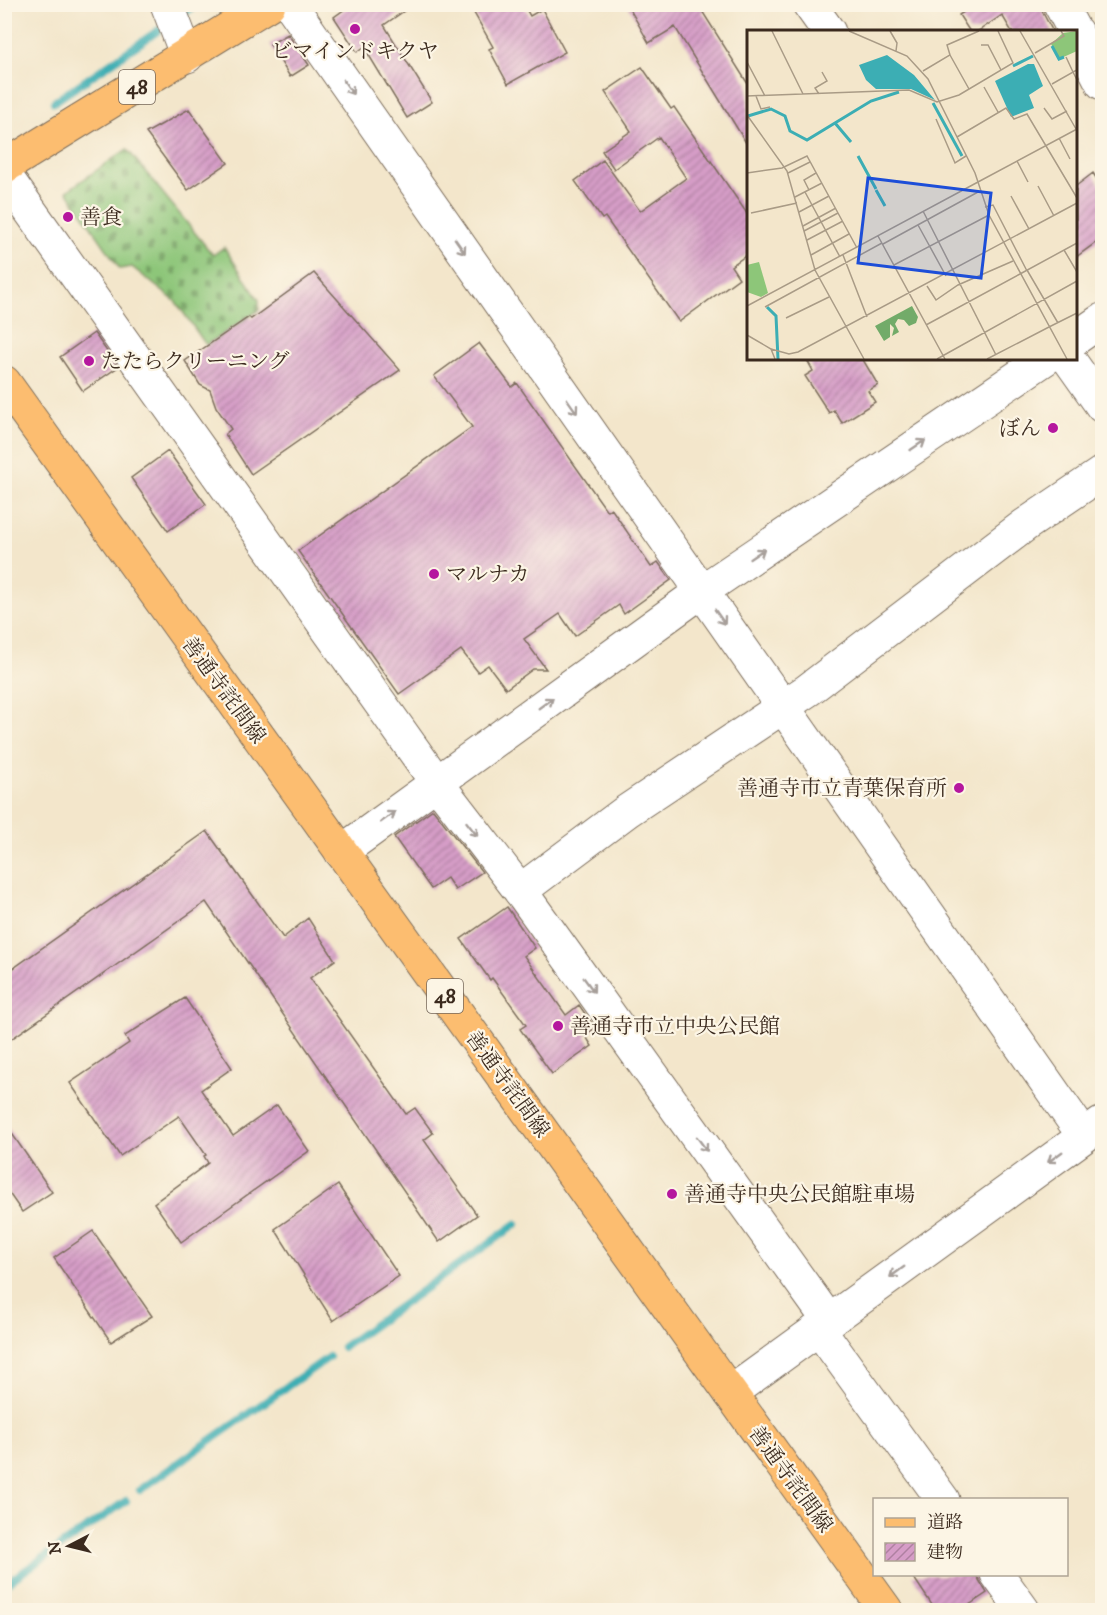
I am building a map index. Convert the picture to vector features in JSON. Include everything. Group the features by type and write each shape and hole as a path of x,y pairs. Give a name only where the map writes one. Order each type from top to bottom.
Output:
{"main road":[{"name":"48","path":"4,167 268,4"},
{"name":"善通寺詫間線","path":"4,382 886,1611"}],"street":[{"path":"167,4 187,56"},
{"path":"290,4 784,707 1093,1130 730,1393"},
{"path":"809,4 828,30"},
{"path":"1060,4 1074,30"},
{"path":"1077,36 1102,83"},
{"path":"4,174 436,783 520,891 824,1325 942,1498"},
{"path":"1077,337 1102,320"},
{"path":"341,852 702,591 1043,360"},
{"path":"1069,360 1102,406"},
{"path":"520,891 627,811 784,707 1025,525 1102,472"},
{"path":"998,1576 1023,1611"}],"green space":[{"path":"127,149 213,255 224,247 259,300 259,310 206,345 176,302 132,267 120,269 67,191"}],"building":[{"path":"352,4 414,4 384,25 432,102 407,118 364,47 357,52 334,17"},
{"path":"469,4 523,4 530,16 542,9 565,52 508,84 489,49 493,47"},
{"path":"627,4 712,4 702,11 747,82 747,144 675,27 649,43"},
{"path":"976,4 1041,4 1052,30 1011,30 1002,15 980,30 969,30 959,15"},
{"path":"288,34 309,65 290,77 270,44"},
{"path":"642,67 671,109 674,107 747,214 747,255 731,266 739,278 679,322 605,217 602,219 575,181 603,160 640,211 686,178 659,137 614,169 602,151 631,131 605,92"},
{"path":"189,109 228,163 188,190 146,133"},
{"path":"1093,173 1102,187 1102,238 1077,256 1077,185"},
{"path":"314,273 400,370 251,474 225,434 231,429 216,407 210,390 200,385 185,361 249,317 251,319"},
{"path":"94,333 118,367 83,391 60,357"},
{"path":"479,343 512,387 517,383 607,511 611,508 651,567 658,562 671,580 624,614 619,605 575,636 560,614 524,639 546,669 533,669 506,689 488,665 478,672 461,650 399,694 298,551 472,427 434,376"},
{"path":"807,360 863,360 878,385 868,391 875,402 842,423 834,410 829,413 805,376 813,371"},
{"path":"168,451 206,504 168,531 131,478"},
{"path":"433,809 482,872 455,890 447,878 431,889 394,837"},
{"path":"207,831 283,938 308,918 335,960 310,978 406,1114 415,1108 433,1133 424,1140 477,1215 439,1242 206,902 4,1044 4,975"},
{"path":"507,907 535,948 524,956 566,1015 579,1005 595,1028 585,1035 592,1046 552,1074 520,1029 526,1025 461,939"},
{"path":"185,998 232,1068 201,1090 233,1136 277,1105 309,1151 181,1242 154,1203 208,1163 204,1156 206,1155 179,1116 120,1156 70,1083 129,1043 125,1036"},
{"path":"4,1122 52,1192 22,1212 4,1186"},
{"path":"338,1185 399,1276 333,1321 275,1229"},
{"path":"93,1231 152,1316 111,1342 54,1258"},
{"path":"913,1576 977,1576 987,1593 960,1611 936,1611"}],"waterway":[{"path":"182,15 197,4"},
{"path":"54,102 159,30"},
{"path":"343,1347 516,1224"},
{"path":"140,1490 329,1357"},
{"path":"4,1585 126,1501"}],"place":[{"name":"ビマインドキクヤ","path":"355,29"},
{"name":"善食","path":"68,217"},
{"name":"たたらクリーニング","path":"89,361"},
{"name":"ぼん","path":"1053,428"},
{"name":"マルナカ","path":"434,574"},
{"name":"善通寺市立青葉保育所","path":"959,788"},
{"name":"善通寺市立中央公民館","path":"558,1026"},
{"name":"善通寺中央公民館駐車場","path":"672,1194"}]}
